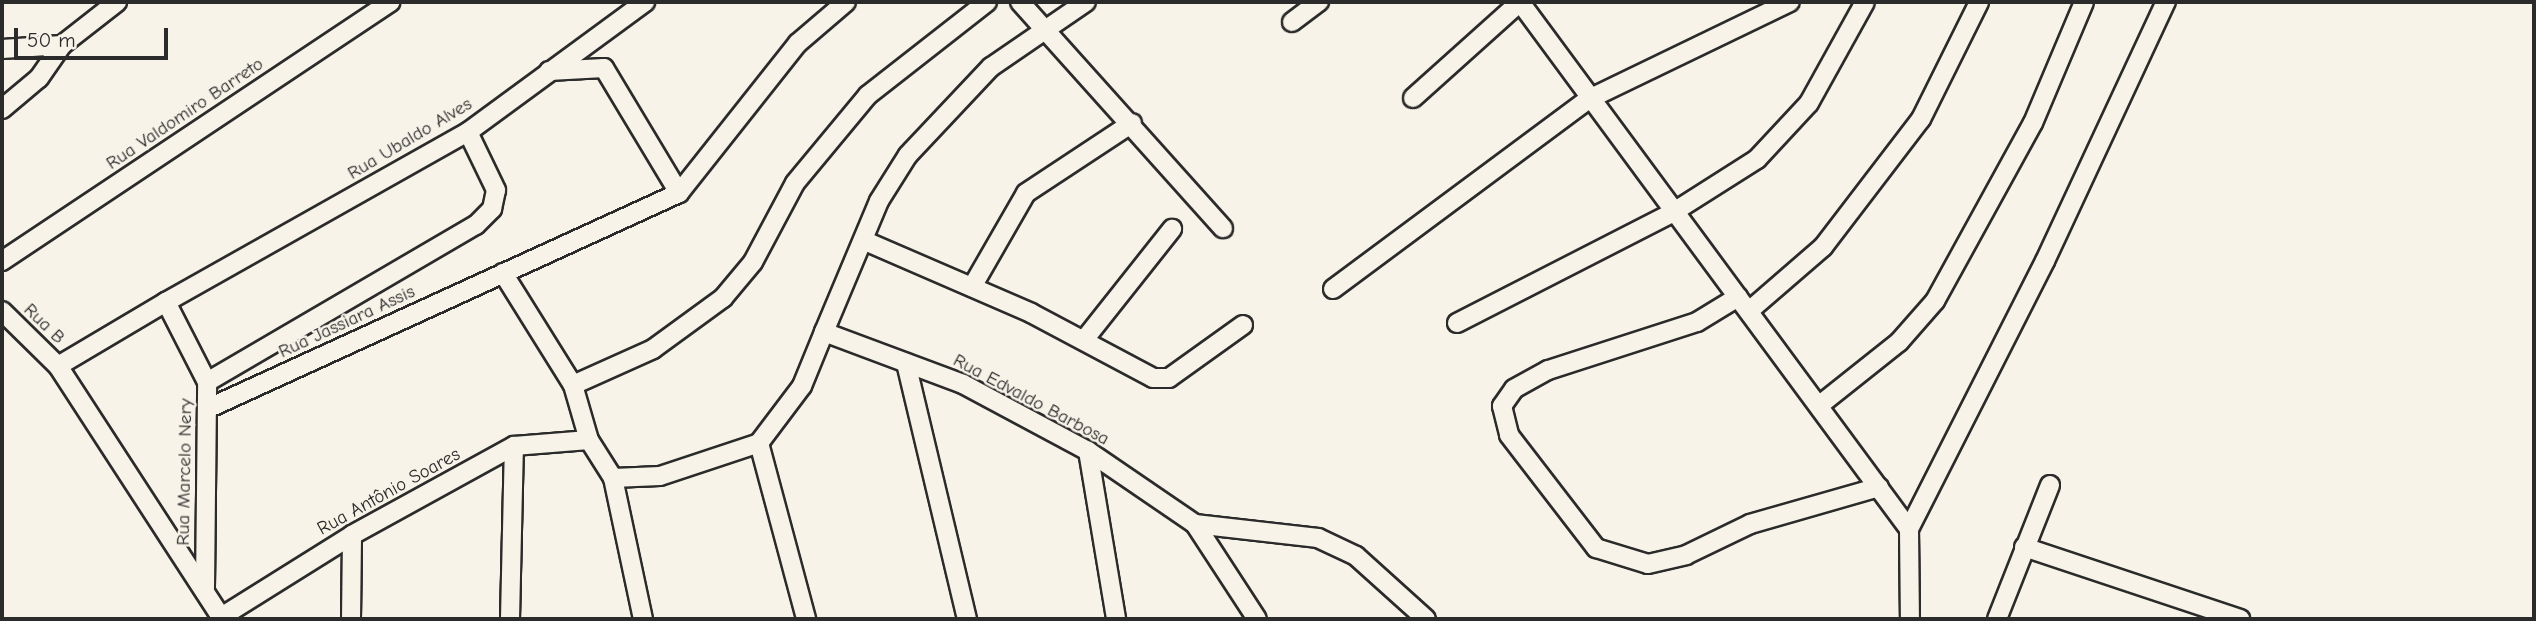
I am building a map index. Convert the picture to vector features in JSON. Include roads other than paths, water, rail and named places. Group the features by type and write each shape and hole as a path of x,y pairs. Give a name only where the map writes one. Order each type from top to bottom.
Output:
{"street":[{"path":"2,109 39,78 62,44 117,2"},
{"name":"Rua Valdomiro Barreto","path":"2,261 391,2"},
{"name":"Rua Ubaldo Alves","path":"166,302 468,132 645,2"},
{"path":"549,71 604,68 679,193 790,52 846,2"},
{"path":"573,385 653,349 723,298 753,262 796,183 868,95 987,2"},
{"path":"1020,2 1132,123 1223,228"},
{"path":"612,478 660,475 760,443 802,386 865,241 879,201 948,107 990,67 1086,2"},
{"path":"1292,22 1319,2"},
{"path":"1413,98 1520,2 1672,213 1821,404 1909,529"},
{"path":"1333,289 1589,99 1790,2"},
{"path":"1457,323 1672,213 1757,159 1789,129 1865,2"},
{"path":"1879,486 1750,524 1686,555 1648,564 1596,548 1509,435 1502,407 1514,389 1548,370 1697,322 1743,304 1823,247 1922,119 1979,2"},
{"path":"1821,404 1899,342 1935,300 2033,123 2084,2"},
{"path":"1910,619 1909,529 2039,274 2166,2"},
{"path":"2,49 62,44"},
{"path":"972,286 1026,193 1132,123"},
{"path":"207,383 476,226 492,209 496,190 468,132"},
{"name":"Rua Jassiara Assis","path":"209,408 679,193"},
{"path":"1084,340 1172,229"},
{"path":"865,241 972,286 1084,340 1145,374 1169,378 1243,325"},
{"path":"503,273 573,385 589,440 612,478 643,619"},
{"path":"58,366 166,302"},
{"name":"Rua Marcelo Nery","path":"166,302 207,383 209,408 205,588"},
{"name":"Rua B","path":"2,312 58,366 205,588 220,618"},
{"name":"Rua Edvaldo Barbosa","path":"824,332 963,383 1088,451 1195,524"},
{"path":"906,363 967,619"},
{"name":"Rua Antônio Soares","path":"220,618 352,535 514,446 589,440"},
{"path":"760,443 806,619"},
{"path":"510,619 514,446"},
{"path":"1088,451 1116,619"},
{"path":"1997,619 2050,485"},
{"path":"1195,524 1256,619"},
{"path":"1195,524 1318,538 1356,556 1426,619"},
{"path":"351,619 352,535"},
{"path":"2024,547 2240,619"}]}
